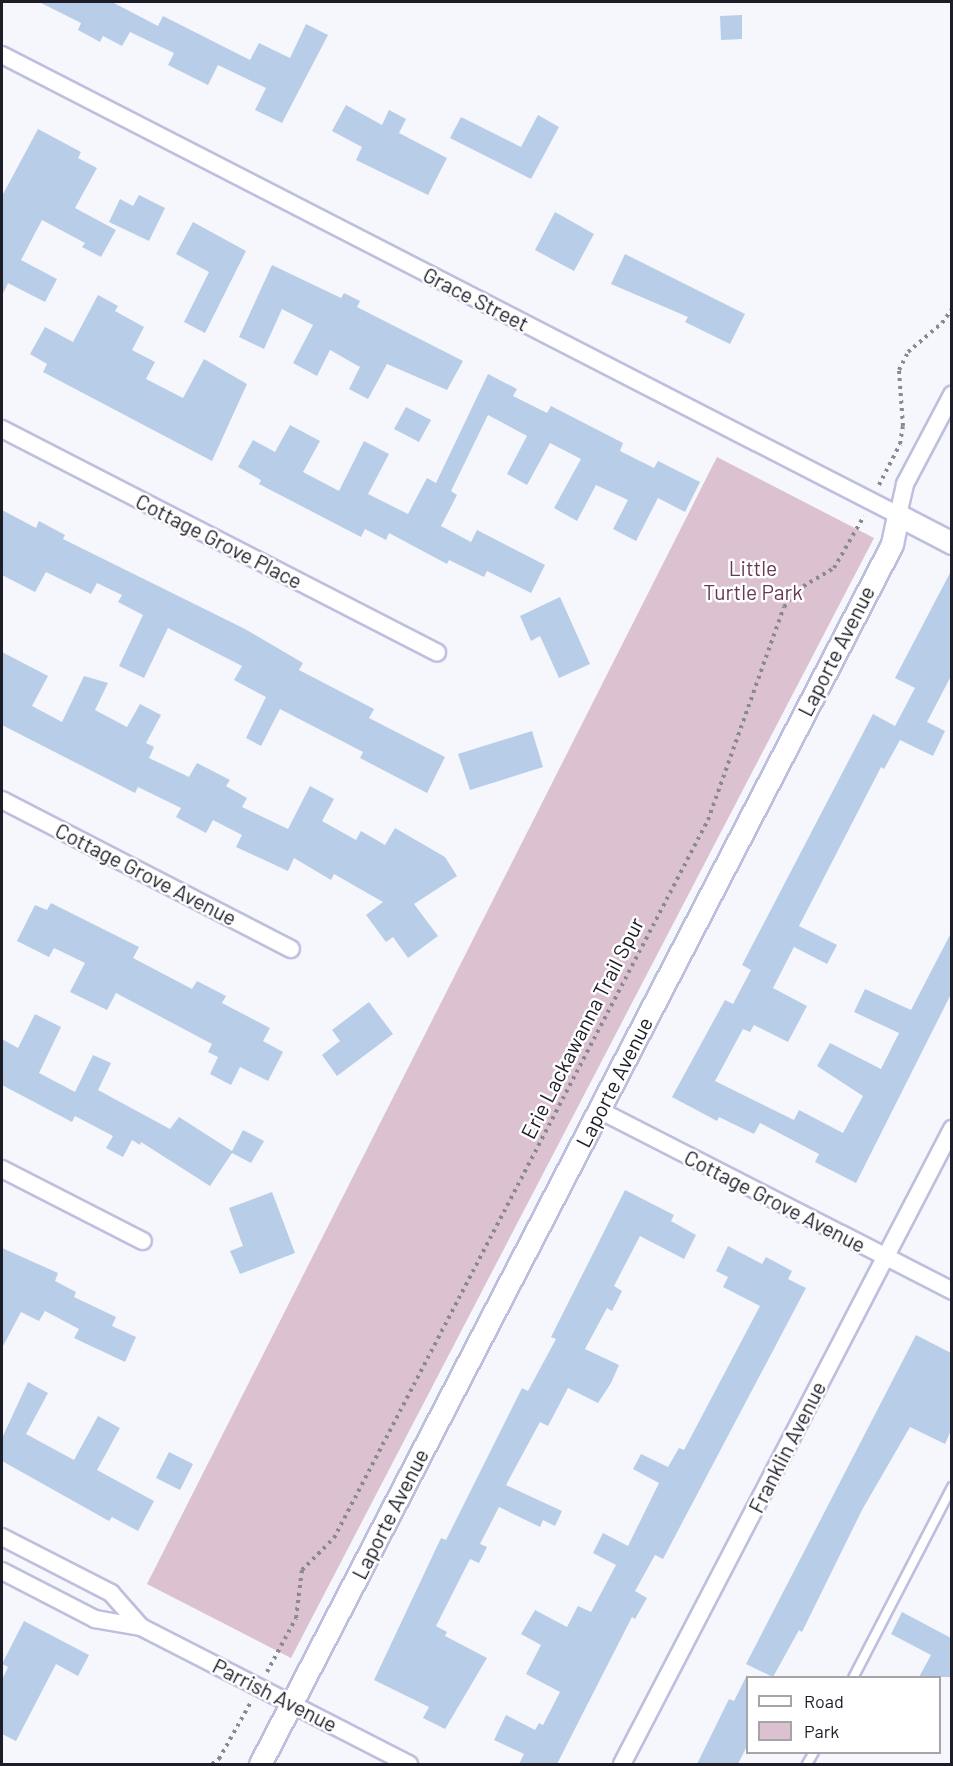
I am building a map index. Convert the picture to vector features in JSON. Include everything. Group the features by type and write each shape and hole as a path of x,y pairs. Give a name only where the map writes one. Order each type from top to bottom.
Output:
{"street":[{"name":"Grace Street","path":"4,62 951,543"},
{"name":"Laporte Avenue","path":"260,1764 892,544 905,484 951,394"},
{"name":"Cottage Grove Place","path":"2,429 437,653"},
{"name":"Cottage Grove Avenue","path":"2,800 291,949"},
{"name":"Cottage Grove Avenue","path":"599,1110 951,1291"},
{"name":"Franklin Avenue","path":"622,1764 951,1129"},
{"path":"2,1169 143,1241"},
{"name":"Parrish Avenue","path":"2,1537 111,1593 141,1627"},
{"name":"Parrish Avenue","path":"2,1571 95,1619 141,1627 409,1764"}],"lane":[{"path":"854,1676 951,1487"}],"path":[{"name":"Erie Lackawanna Trail Spur","path":"212,1764 219,1760 296,1618 302,1570 334,1538 708,820 784,608 797,590 834,568 844,556 900,444 903,426 898,370 908,352 942,323 951,309"}],"green space":[{"name":"Little Turtle Park","path":"717,457 874,538 291,1658 147,1584"}],"building":[{"path":"39,2 112,2 158,26 163,16 250,60 259,43 290,58 306,24 328,35 282,123 255,110 266,88 218,65 208,85 168,65 174,53 130,32 122,46 103,36 100,42 78,30 81,23"},
{"path":"742,15 742,39 721,40 720,16"},
{"path":"346,105 382,125 389,110 406,119 399,133 447,158 428,195 356,160 362,147 332,131"},
{"path":"538,115 559,127 531,179 450,138 461,117 521,147"},
{"path":"38,129 81,152 78,158 97,168 75,208 116,230 101,257 82,247 85,243 42,220 21,260 57,279 45,302 8,283 2,296 2,196"},
{"path":"139,195 165,208 149,241 109,222 120,199 133,206"},
{"path":"555,212 594,234 574,271 535,250"},
{"path":"193,222 246,251 205,333 184,322 209,272 176,254"},
{"path":"625,254 745,314 730,344 685,322 688,317 611,284"},
{"path":"272,265 341,298 344,293 360,301 357,307 463,361 447,390 387,364 368,399 349,389 360,367 330,350 317,376 293,363 313,325 282,309 264,349 239,337"},
{"path":"98,295 118,306 115,311 144,327 132,350 155,362 146,379 183,398 204,359 247,384 212,461 43,372 47,364 30,354 45,327 73,342"},
{"path":"488,374 517,389 513,396 547,413 551,406 623,443 620,451 654,468 658,461 700,482 685,512 658,498 636,541 613,529 628,500 596,485 577,521 554,508 581,459 550,443 527,485 507,474 527,436 488,415 451,491 457,495 441,526 471,542 477,530 545,565 531,593 487,571 484,577 449,560 447,564 389,533 386,540 365,529 361,537 259,484 261,480 238,467 253,440 275,452 290,425 320,441 303,472 339,491 364,441 389,454 368,494 408,514 427,478 436,483"},
{"path":"406,407 431,420 419,442 394,429"},
{"path":"2,510 36,528 39,521 65,535 63,539 245,629 303,663 299,670 374,709 369,718 445,757 427,793 360,758 363,752 280,709 261,746 246,738 266,697 234,680 242,666 168,628 144,678 119,666 143,615 118,602 122,595 97,583 91,594 46,572 35,592 2,575"},
{"path":"951,571 951,676 927,722 945,731 933,756 900,740 884,769 881,767 799,926 837,945 827,964 794,947 773,988 807,1006 788,1042 754,1025 750,1032 743,1029 715,1081 794,1120 799,1110 843,1133 863,1096 817,1066 830,1043 881,1069 899,1033 854,1012 865,989 911,1010 951,933 951,994 856,1183 815,1162 819,1154 760,1123 754,1134 719,1117 717,1121 672,1097 725,1000 733,1004 751,970 742,965 873,714 895,726 915,688 895,678"},
{"path":"560,597 590,664 559,678 540,636 531,641 520,616"},
{"path":"2,652 48,676 32,706 62,722 84,676 108,683 95,710 127,727 140,704 161,715 146,743 154,747 149,758 189,777 197,763 230,780 226,786 247,798 242,807 288,829 310,786 334,799 322,821 356,840 361,831 385,845 395,828 445,857 457,876 414,904 438,936 408,958 393,937 386,942 366,915 383,902 334,874 331,880 294,858 288,871 236,847 242,835 213,820 206,833 176,817 181,808 138,787 135,793 2,725"},
{"path":"532,731 543,767 470,790 458,754"},
{"path":"51,903 139,947 133,958 192,989 197,981 226,996 222,1003 270,1028 263,1041 283,1052 268,1081 240,1067 231,1085 210,1074 218,1057 208,1052 212,1044 116,993 107,1010 70,992 85,963 54,948 49,957 17,941 35,905 47,910"},
{"path":"369,1002 393,1034 337,1076 322,1055 340,1041 332,1030"},
{"path":"35,1014 61,1027 39,1073 75,1092 93,1055 111,1063 98,1090 170,1129 179,1117 232,1151 243,1130 264,1141 251,1163 232,1153 210,1186 141,1142 140,1145 132,1140 123,1157 106,1148 113,1136 75,1116 72,1122 2,1085 2,1039 18,1048"},
{"path":"625,1190 674,1215 671,1221 696,1235 684,1259 640,1236 614,1286 622,1291 612,1311 607,1308 585,1349 619,1365 611,1383 598,1403 568,1388 548,1426 540,1422 506,1485 562,1511 555,1526 543,1520 540,1527 499,1507 480,1544 487,1547 479,1563 470,1559 436,1626 447,1632 445,1636 487,1658 445,1729 423,1718 429,1707 374,1680 441,1538 446,1540 522,1388 528,1391 556,1339 551,1337"},
{"path":"272,1192 295,1253 240,1274 230,1251 243,1246 229,1208"},
{"path":"728,1246 762,1264 766,1257 792,1271 788,1279 806,1288 663,1559 655,1555 635,1591 647,1598 635,1619 632,1617 557,1764 519,1764 524,1754 494,1740 506,1715 535,1730 539,1723 543,1725 560,1692 526,1674 541,1645 521,1634 535,1610 567,1627 578,1606 591,1612 616,1565 593,1553 603,1533 628,1546 659,1483 633,1469 641,1454 668,1467 679,1448 684,1450 760,1306 723,1287 728,1277 716,1271"},
{"path":"2,1248 58,1273 55,1281 76,1292 74,1297 116,1317 112,1326 136,1337 125,1362 74,1338 79,1329 45,1311 39,1321 21,1312 2,1348"},
{"path":"916,1335 951,1353 951,1430 945,1444 910,1427 862,1510 802,1632 799,1630 774,1676 746,1664"},
{"path":"28,1382 48,1393 26,1434 74,1460 98,1416 120,1428 97,1470 154,1501 138,1531 112,1517 109,1521 2,1461 2,1438"},
{"path":"169,1452 193,1464 180,1490 156,1478"},
{"path":"902,1612 951,1638 951,1677 920,1676 931,1655 891,1634"},
{"path":"24,1621 89,1655 78,1676 56,1664 16,1741 2,1734 2,1680 8,1667 2,1664"},
{"path":"746,1677 746,1748 738,1764 697,1764 729,1699 734,1701"}]}
